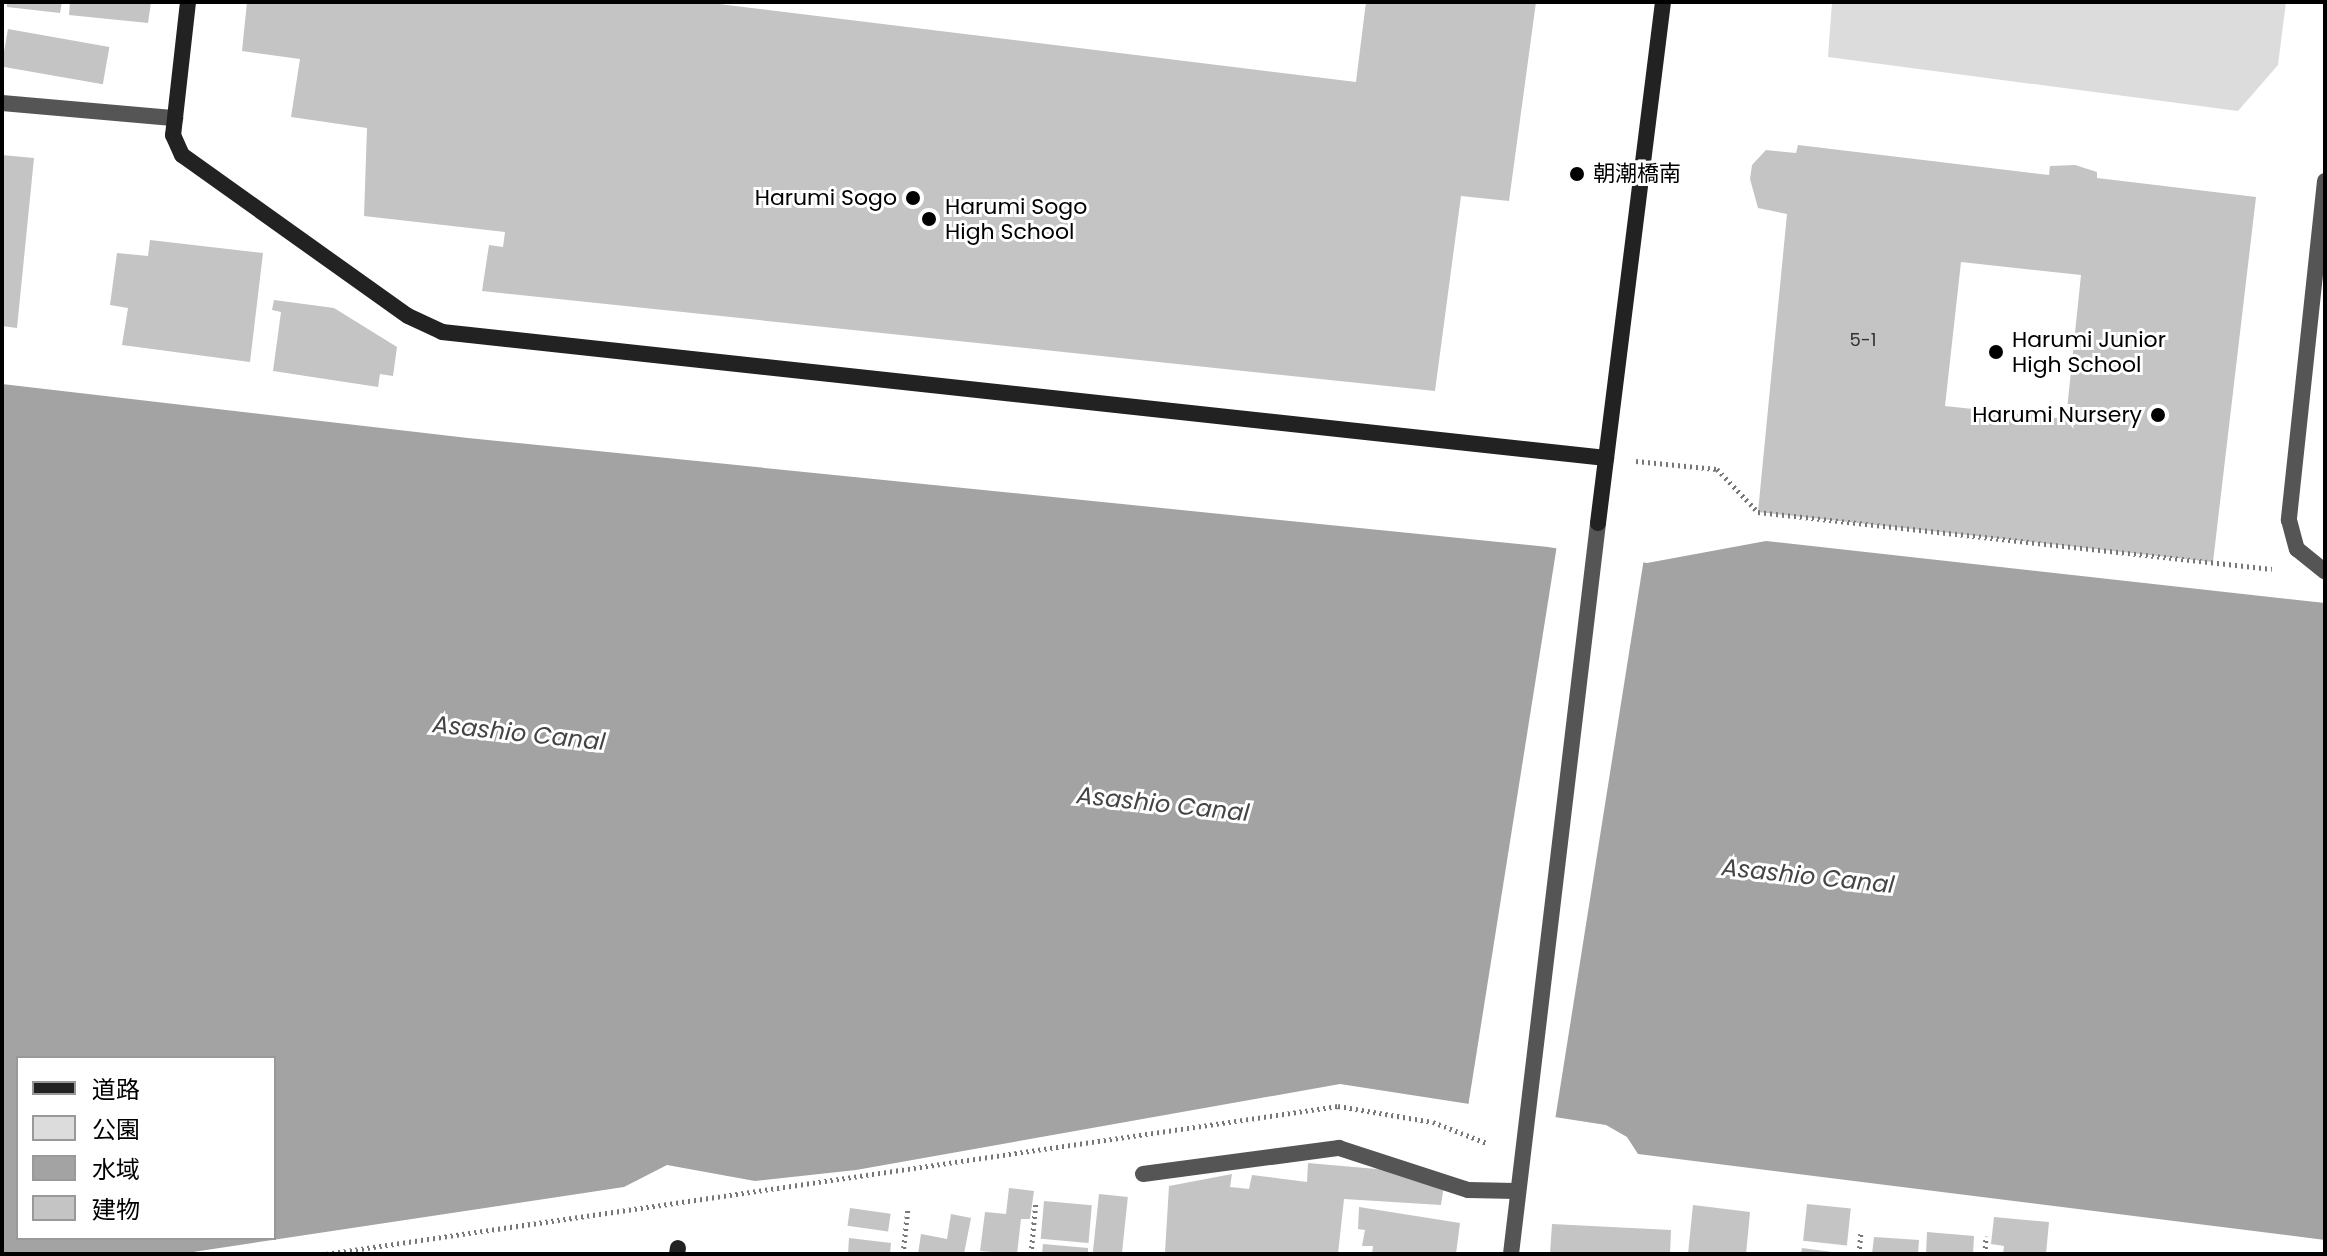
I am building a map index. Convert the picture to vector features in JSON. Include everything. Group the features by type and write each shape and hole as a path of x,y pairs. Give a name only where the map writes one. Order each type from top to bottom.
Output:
{"street":[{"path":"188,2 173,135 192,163 408,316 442,332 1606,458"},
{"path":"1511,1254 1523,1119 1663,2"},
{"path":"2,103 175,118"},
{"path":"2325,181 2289,520 2297,549 2325,572"},
{"path":"1143,1174 1339,1148 1468,1190 1516,1191"}],"path":[{"path":"1606,458 1717,469 1758,512 2278,570"},
{"path":"326,1254 1338,1106 1433,1122 1487,1143"},
{"path":"1031,1254 1036,1201"},
{"path":"903,1254 908,1208"},
{"path":"1859,1254 1861,1231"},
{"path":"1985,1254 1986,1236"}],"green space":[{"path":"1832,2 2286,2 2278,65 2238,111 1828,57"}],"water":[{"name":"Asashio Canal","path":"2,384 468,438 1548,547 1647,563 1766,541 2325,603 2325,1240 1638,1154 1627,1137 1606,1125 1340,1084 856,1170 755,1181 667,1165 624,1187 276,1240 276,1056 16,1056 16,1240 273,1240 180,1254 2,1254"}],"pier":[{"path":"1557,545 1644,559 1555,1122 1468,1108"}],"building":[{"path":"7,2 62,2 60,13 7,7"},
{"path":"70,2 151,2 148,23 69,15"},
{"name":"Harumi Sogo High School","path":"247,2 703,2 1356,82 1366,2 1536,2 1509,201 1461,196 1435,391 482,291 489,245 503,247 505,232 364,216 367,128 291,117 300,59 242,51"},
{"path":"8,29 109,47 103,84 2,67"},
{"path":"1798,145 2049,175 2050,166 2075,165 2097,172 2097,178 2256,197 2213,562 1758,512 1787,214 1758,208 1750,179 1752,165 1766,150 1796,153","holes":["1961,262 2081,275 2066,419 1945,406"]},
{"path":"2,155 34,158 17,328 2,326"},
{"path":"150,240 263,253 250,362 122,345 128,308 110,305 117,253 148,256"},
{"path":"274,300 334,308 397,347 393,376 380,374 378,387 273,371 281,312 272,310"},
{"path":"1308,1163 1434,1174 1444,1185 1441,1205 1344,1199 1338,1254 1165,1252 1169,1186 1232,1174 1230,1187 1249,1189 1252,1175 1307,1182"},
{"path":"1009,1188 1034,1191 1030,1219 1021,1219 1017,1254 980,1251 985,1212 1006,1214"},
{"path":"1099,1194 1128,1197 1122,1254 1093,1254"},
{"path":"1044,1201 1092,1205 1089,1243 1041,1239"},
{"path":"1807,1204 1851,1209 1847,1245 1803,1241"},
{"path":"1693,1205 1750,1212 1746,1254 1688,1254"},
{"path":"1359,1207 1460,1223 1456,1254 1372,1254 1373,1246 1362,1246 1365,1230 1358,1229"},
{"path":"850,1208 891,1214 888,1232 847,1226"},
{"path":"951,1214 971,1218 964,1254 918,1254 921,1234 947,1239"},
{"path":"1994,1217 2049,1222 2046,1254 2003,1254 2004,1246 1991,1244"},
{"path":"1552,1224 1671,1230 1670,1254 1550,1254"},
{"path":"1927,1232 1974,1236 1973,1254 1926,1254"},
{"path":"1874,1237 1919,1240 1918,1254 1872,1254"},
{"path":"849,1238 891,1243 890,1254 848,1254"},
{"path":"1043,1244 1088,1248 1088,1254 1042,1254"},
{"path":"1802,1248 1832,1252 1832,1254 1801,1254"}],"place":[{"name":"朝潮橋南","path":"1577,174"},
{"name":"Harumi Sogo","path":"913,198"},
{"name":"Harumi Sogo High School","path":"929,219"},
{"name":"Harumi Junior High School","path":"1996,352"},
{"name":"Harumi Nursery","path":"2158,415"}]}
